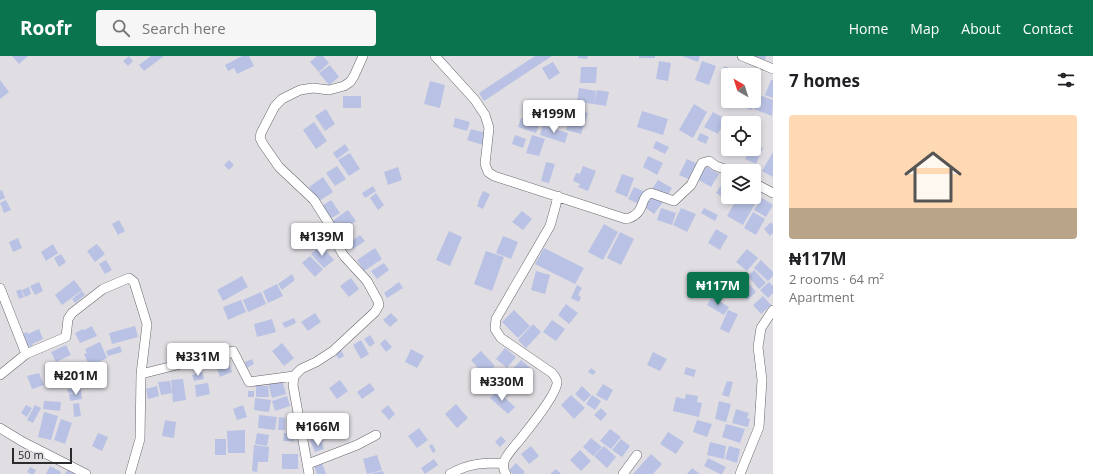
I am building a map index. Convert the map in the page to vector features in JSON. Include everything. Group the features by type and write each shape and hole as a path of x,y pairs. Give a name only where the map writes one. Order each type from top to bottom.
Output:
{"street":[{"path":"309,474 294,386 294,376 301,368 316,362 333,351 375,312 379,305 367,281 344,256 336,243 333,230 314,200 280,167 260,138 261,132 275,106 282,99 300,90 313,88 329,90 344,86 350,82 354,76 363,56"},
{"path":"435,56 475,100 486,115 489,128 485,164 488,172 494,176 626,219 639,212 644,199 648,194 651,193 674,201 691,185 702,163 709,161 721,168"},
{"path":"742,56 773,69"},
{"path":"761,187 773,193"},
{"path":"506,474 504,471 504,463 506,457 526,433 549,401 557,387 557,380 552,373 501,338 495,329 496,319 550,226 558,196"},
{"path":"0,375 26,354 66,337 68,320 72,313 103,289 129,278 134,282 147,324 141,374 140,439 130,474"},
{"path":"0,288 26,354"},
{"path":"740,474 759,427 762,380 758,347 761,328 773,310"},
{"path":"141,374 233,351 249,382 294,376"},
{"path":"0,428 23,442 86,474"},
{"path":"308,464 357,445 376,435"},
{"path":"623,474 637,455"},
{"path":"450,474 460,468 471,465 504,463"}],"building":[{"path":"12,56 28,56 19,64"},
{"path":"129,56 133,61 128,66 123,61"},
{"path":"151,56 164,56 144,71 139,65"},
{"path":"242,56 249,56 254,66 237,74 234,68 228,71 225,65"},
{"path":"317,56 323,56 329,63 319,72 310,62"},
{"path":"535,56 552,56 484,101 479,93"},
{"path":"578,56 588,56 587,59 578,58"},
{"path":"639,56 655,56 655,58 639,58"},
{"path":"682,56 700,56 698,62"},
{"path":"752,56 766,56 765,60"},
{"path":"659,61 671,63 668,81 656,79"},
{"path":"702,61 716,66 709,85 695,80"},
{"path":"553,62 560,73 549,80 542,68"},
{"path":"330,65 339,77 329,85 319,73"},
{"path":"581,67 597,67 596,83 580,83"},
{"path":"0,80 9,92 0,99"},
{"path":"771,80 773,80 773,98 765,95"},
{"path":"430,81 445,85 440,108 424,104"},
{"path":"579,88 596,91 594,104 577,102"},
{"path":"597,90 609,92 606,106 594,104"},
{"path":"343,96 361,96 361,108 343,108"},
{"path":"761,96 773,100 772,116 754,109 761,108"},
{"path":"694,104 707,112 693,138 679,130"},
{"path":"573,108 588,113 581,134 566,130"},
{"path":"326,109 335,124 325,131 315,116"},
{"path":"642,111 668,119 663,135 637,127"},
{"path":"713,112 721,116 721,128 718,134 704,127"},
{"path":"455,118 470,122 467,131 453,127"},
{"path":"521,118 539,125 536,133 518,127"},
{"path":"314,122 327,141 316,149 303,130"},
{"path":"543,125 568,133 565,143 540,135"},
{"path":"471,129 486,133 483,145 467,140"},
{"path":"700,133 709,137 706,144 697,140"},
{"path":"515,135 526,139 523,148 512,144"},
{"path":"532,135 545,139 539,156 526,153"},
{"path":"656,141 669,147 665,154 653,148"},
{"path":"345,144 349,150 337,159 333,153"},
{"path":"773,152 773,177 762,171"},
{"path":"350,153 360,169 349,176 338,160"},
{"path":"648,156 663,163 657,175 643,167"},
{"path":"746,156 760,156 756,164 745,159"},
{"path":"687,159 698,164 691,180 679,175"},
{"path":"229,160 234,165 229,170 224,165"},
{"path":"546,162 555,164 549,183 541,181"},
{"path":"704,165 719,174 711,187 697,179"},
{"path":"337,166 346,179 335,186 326,173"},
{"path":"583,166 596,171 588,191 578,187 580,184 573,181 576,173 580,174"},
{"path":"398,167 402,180 388,185 384,172"},
{"path":"622,174 634,178 627,197 615,192"},
{"path":"323,177 333,192 319,201 309,187"},
{"path":"658,180 672,188 666,198 652,189"},
{"path":"721,185 721,196 716,193"},
{"path":"373,186 376,191 365,198 362,193"},
{"path":"634,187 645,192 639,204 628,199"},
{"path":"2,190 5,198 0,200 0,191"},
{"path":"483,191 490,194 483,209 477,206"},
{"path":"376,193 384,205 378,210 370,198"},
{"path":"652,194 663,202 654,214 643,206"},
{"path":"762,198 773,205 766,217 754,210 758,204 761,204"},
{"path":"6,200 11,210 4,213 0,203"},
{"path":"331,200 340,213 330,219 322,206"},
{"path":"734,204 755,204 743,225 727,216"},
{"path":"661,208 676,213 672,225 657,220"},
{"path":"681,208 696,214 687,232 673,225"},
{"path":"704,208 718,215 715,221 701,213"},
{"path":"348,210 356,221 339,233 331,222"},
{"path":"522,211 532,219 523,230 512,222"},
{"path":"753,212 765,219 756,235 744,228"},
{"path":"119,220 125,231 118,235 112,224"},
{"path":"771,222 773,225 773,233 770,236 764,229"},
{"path":"604,224 618,232 603,260 588,252"},
{"path":"716,229 728,236 720,250 708,243"},
{"path":"449,231 462,237 450,266 436,260"},
{"path":"620,232 634,239 621,265 607,258"},
{"path":"360,235 365,241 353,249 349,243"},
{"path":"503,236 518,242 511,259 496,253"},
{"path":"18,238 22,248 13,252 9,242"},
{"path":"53,244 58,253 46,261 41,252"},
{"path":"97,244 105,254 95,262 87,251"},
{"path":"321,245 334,260 324,268 311,254"},
{"path":"375,248 382,259 364,271 357,260"},
{"path":"544,248 584,268 575,284 535,264"},
{"path":"747,249 758,258 747,271 736,262"},
{"path":"486,251 504,257 492,291 474,284"},
{"path":"61,254 66,262 59,267 54,258"},
{"path":"310,256 323,269 315,277 302,263"},
{"path":"106,260 112,270 105,274 99,264"},
{"path":"761,260 773,272 773,276 768,281 754,268"},
{"path":"384,263 389,270 377,279 371,271"},
{"path":"754,270 766,283 759,289 748,276"},
{"path":"536,271 550,275 545,294 531,290"},
{"path":"292,274 295,280 282,290 278,284"},
{"path":"242,276 248,287 223,301 217,290"},
{"path":"351,278 359,289 349,297 340,286"},
{"path":"74,280 82,290 62,305 55,295"},
{"path":"39,282 43,291 35,295 30,286"},
{"path":"399,282 403,288 387,298 384,293"},
{"path":"769,282 773,286 773,293 768,298 760,290"},
{"path":"277,284 283,296 268,303 263,291"},
{"path":"707,284 716,290 712,295 703,289"},
{"path":"577,285 582,288 578,295 581,297 579,302 571,298"},
{"path":"750,285 756,292 747,300 741,292"},
{"path":"29,287 31,294 25,297 22,290"},
{"path":"21,289 24,297 19,299 16,291"},
{"path":"82,291 85,295 75,303 72,299"},
{"path":"261,292 266,304 248,312 243,300"},
{"path":"763,296 771,305 761,314 753,305"},
{"path":"712,297 729,307 724,315 707,305"},
{"path":"241,300 246,312 228,320 223,307"},
{"path":"566,304 578,313 569,324 558,315"},
{"path":"514,310 530,326 518,338 502,322"},
{"path":"728,310 738,314 729,333 720,329"},
{"path":"315,313 321,322 308,331 301,322"},
{"path":"391,313 398,320 390,327 383,320"},
{"path":"294,318 296,323 285,328 282,323"},
{"path":"272,319 276,332 257,337 254,324"},
{"path":"552,320 565,329 556,341 543,332"},
{"path":"533,324 541,332 526,348 518,340"},
{"path":"92,326 97,336 80,343 75,333"},
{"path":"135,326 138,337 112,344 109,333"},
{"path":"39,329 43,339 28,347 22,334 27,332 28,334"},
{"path":"370,335 375,343 370,347 364,339"},
{"path":"385,339 392,347 386,352 380,344"},
{"path":"361,340 369,354 361,359 353,345"},
{"path":"100,342 107,358 92,365 90,362 88,363 84,354 87,353 85,349"},
{"path":"282,343 294,358 284,366 272,351"},
{"path":"66,345 71,355 56,362 51,352"},
{"path":"120,346 122,352 108,356 106,351"},
{"path":"505,348 516,357 507,368 496,359"},
{"path":"411,349 424,356 417,368 405,362"},
{"path":"341,350 344,356 339,359 335,354"},
{"path":"481,351 495,366 484,375 471,360"},
{"path":"653,352 667,359 660,371 647,365"},
{"path":"252,359 254,364 247,368 245,362"},
{"path":"521,360 534,371 523,383 510,372"},
{"path":"228,361 232,372 220,377 216,365"},
{"path":"686,367 696,370 694,377 684,374"},
{"path":"591,368 596,372 593,375 588,372"},
{"path":"202,372 204,379 194,381 192,375"},
{"path":"39,373 44,385 32,389 27,376"},
{"path":"183,379 186,400 173,402 171,380"},
{"path":"282,380 286,394 272,398 268,383"},
{"path":"340,380 348,391 337,399 329,388"},
{"path":"170,381 172,393 161,395 158,382"},
{"path":"727,381 733,382 729,397 722,395"},
{"path":"208,383 210,394 196,397 195,385"},
{"path":"370,383 375,390 362,399 357,392"},
{"path":"603,384 613,390 607,401 596,395"},
{"path":"157,386 159,396 148,399 146,389"},
{"path":"256,386 268,386 269,397 256,397"},
{"path":"582,386 591,395 584,402 575,394"},
{"path":"81,387 81,392 68,393 67,389"},
{"path":"248,391 254,391 254,397 248,397"},
{"path":"497,391 515,407 508,414 490,398"},
{"path":"81,392 82,399 70,401 69,394"},
{"path":"686,394 698,396 697,402 702,403 699,417 673,411 676,397 685,399"},
{"path":"571,395 585,408 574,419 561,405"},
{"path":"592,395 601,401 595,410 586,404"},
{"path":"287,396 290,406 275,411 272,401"},
{"path":"255,398 271,400 269,412 254,410"},
{"path":"44,401 61,402 60,411 43,409"},
{"path":"719,401 731,404 726,422 715,419"},
{"path":"79,403 81,416 74,417 73,404"},
{"path":"456,404 468,418 457,428 445,414"},
{"path":"26,405 32,408 27,417 21,413"},
{"path":"35,405 41,408 33,423 27,420"},
{"path":"243,405 247,417 237,420 233,409"},
{"path":"388,405 395,414 389,420 381,411"},
{"path":"601,408 607,414 601,421 594,415"},
{"path":"736,409 749,413 747,418 750,419 748,427 732,423"},
{"path":"44,412 58,416 51,440 38,437"},
{"path":"259,415 277,417 275,430 258,428"},
{"path":"279,417 285,418 285,430 278,430"},
{"path":"61,419 72,423 65,444 54,440"},
{"path":"165,420 176,422 174,438 162,436"},
{"path":"697,420 712,424 707,437 693,432"},
{"path":"726,424 745,429 740,443 722,437"},
{"path":"419,428 428,440 417,448 408,436"},
{"path":"610,429 621,437 611,449 600,441"},
{"path":"245,430 245,453 228,453 227,431"},
{"path":"320,430 324,441 312,445 308,435"},
{"path":"668,432 684,442 676,454 660,444"},
{"path":"98,433 108,437 102,451 92,446"},
{"path":"257,433 269,435 267,446 255,444"},
{"path":"284,433 294,434 294,441 283,441"},
{"path":"501,436 506,441 500,447 495,442"},
{"path":"591,438 602,447 593,456 583,447"},
{"path":"215,439 226,439 226,455 215,455"},
{"path":"621,439 630,446 622,457 612,450"},
{"path":"322,442 324,449 315,452 312,445"},
{"path":"710,442 726,446 724,459 707,455"},
{"path":"432,444 436,451 433,453 429,446"},
{"path":"254,445 269,447 268,462 258,462 257,472 252,471"},
{"path":"531,446 539,456 529,464 521,454"},
{"path":"604,446 616,457 607,468 594,456"},
{"path":"729,446 740,449 737,463 725,459"},
{"path":"580,450 591,461 581,471 570,460"},
{"path":"282,454 298,454 298,469 282,469"},
{"path":"651,454 662,464 653,474 633,474"},
{"path":"377,455 382,470 367,474 363,459"},
{"path":"708,458 726,467 722,474 704,466"},
{"path":"434,459 438,465 425,474 421,468"},
{"path":"322,463 326,474 317,474 314,466"},
{"path":"516,463 525,472 523,474 513,474 509,470"},
{"path":"50,466 61,472 60,474 46,474"},
{"path":"30,467 36,470 34,474 27,472"},
{"path":"692,468 700,474 687,474"},
{"path":"68,469 77,474 65,474"},
{"path":"556,469 561,474 550,474"},
{"path":"383,471 384,474 372,474 372,473"}]}
